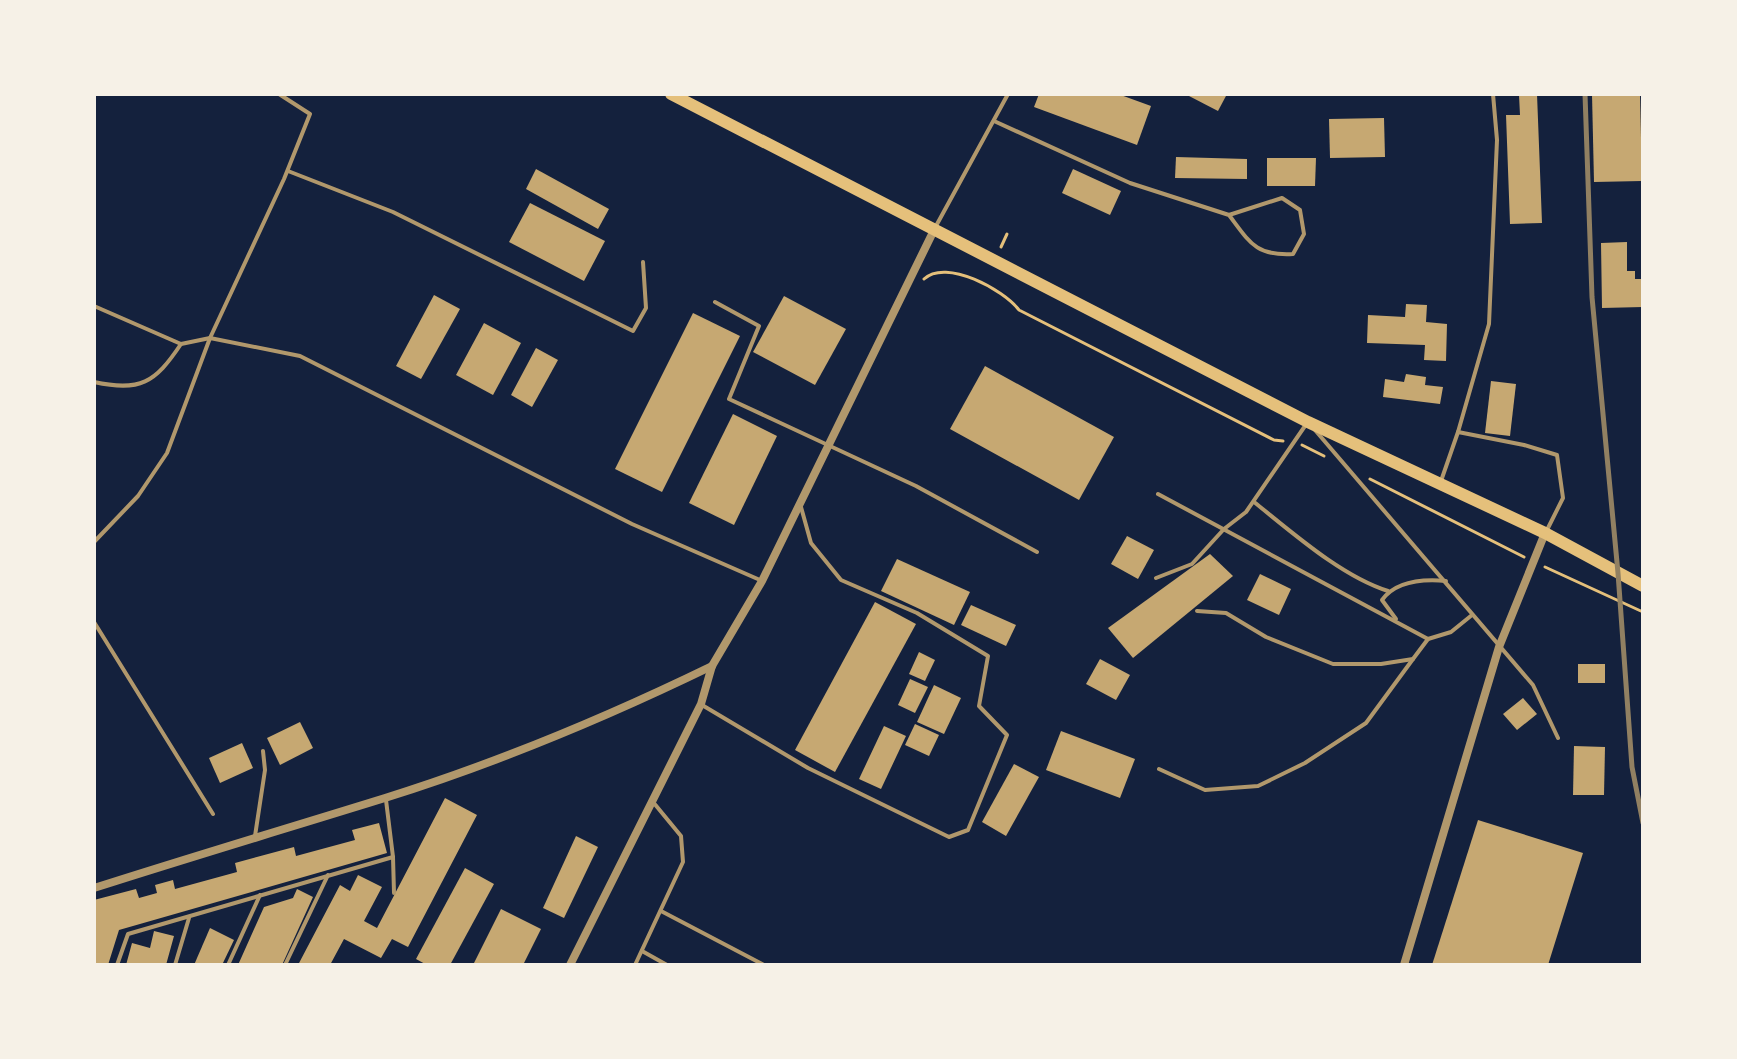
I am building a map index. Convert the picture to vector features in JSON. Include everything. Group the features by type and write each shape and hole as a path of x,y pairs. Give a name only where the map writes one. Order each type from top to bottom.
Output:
{"main road":[{"path":"671,94 1308,422 1545,533 1643,586"}],"street":[{"path":"570,965 701,704 712,666 762,581 935,228"},
{"path":"1404,965 1499,647 1545,533"},
{"path":"94,888 486,763 630,706 712,666"}],"lane":[{"path":"94,542 138,496 167,453 210,338 288,171 310,114 279,94"},
{"path":"935,228 1008,94"},
{"path":"1440,483 1489,324 1497,140 1493,94"},
{"path":"994,121 1130,183 1229,215 1247,239 1269,255 1293,254 1304,234 1300,210 1282,198 1229,215"},
{"path":"288,171 393,212 633,331 646,308 643,262"},
{"path":"715,302 759,326 729,399 916,486 1037,552"},
{"path":"94,306 181,344 210,338 300,356 632,524 762,581"},
{"path":"94,382 122,388 143,384 167,364 181,344"},
{"path":"1156,578 1192,564 1224,529 1246,512 1308,422 1533,685 1558,738"},
{"path":"1458,432 1557,455 1563,498 1545,533"},
{"path":"1158,494 1428,639"},
{"path":"1253,502 1311,546 1372,586 1388,591 1424,579 1446,581"},
{"path":"701,704 808,768 949,837 968,830 1007,735 979,706 988,656 917,613 841,580 811,543 800,505"},
{"path":"1388,591 1382,600 1397,621"},
{"path":"1197,611 1226,613 1266,637 1333,664 1381,664 1413,659"},
{"path":"1159,769 1205,790 1258,786 1305,763 1366,723 1428,639 1451,632 1473,614"},
{"path":"94,622 213,814"},
{"path":"255,836 265,770 263,751"},
{"path":"386,797 394,893"},
{"path":"635,965 683,862 681,836 653,802"},
{"path":"117,965 128,934 393,857"},
{"path":"285,965 328,875"},
{"path":"228,965 260,895"},
{"path":"661,911 764,965"},
{"path":"175,965 189,918"},
{"path":"642,951 667,965"}],"path":[{"path":"920,283 929,274 942,270 980,281 1010,297 1019,310 1274,440 1295,441 1534,562 1643,612"}],"building":[{"path":"1039,94 1118,94 1151,106 1137,145 1034,107"},
{"path":"1190,94 1227,94 1218,111"},
{"path":"1537,94 1542,223 1510,224 1506,115 1520,115 1519,95"},
{"path":"1592,94 1640,94 1642,181 1594,182"},
{"path":"1384,118 1385,157 1330,158 1329,119"},
{"path":"1176,157 1247,159 1247,179 1175,178"},
{"path":"1267,158 1316,158 1315,186 1267,186"},
{"path":"536,169 609,209 598,229 526,189"},
{"path":"1073,169 1121,191 1110,215 1062,193"},
{"path":"530,203 605,241 584,281 509,242"},
{"path":"1627,242 1627,271 1635,271 1635,279 1643,279 1643,307 1602,308 1601,243"},
{"path":"434,295 460,309 421,379 396,366"},
{"path":"784,296 846,329 815,385 753,352"},
{"path":"1406,304 1427,305 1426,322 1447,324 1446,361 1424,360 1425,345 1367,343 1368,315 1405,317"},
{"path":"693,313 740,336 662,492 615,469"},
{"path":"484,323 521,343 493,395 456,375"},
{"path":"536,348 558,360 532,407 511,395"},
{"path":"985,366 1114,437 1079,500 950,429"},
{"path":"1406,374 1426,377 1425,385 1443,387 1440,404 1383,397 1385,379 1404,382"},
{"path":"1491,381 1516,384 1510,436 1485,433"},
{"path":"733,414 777,436 734,525 689,503"},
{"path":"1127,536 1154,550 1138,579 1111,564"},
{"path":"1210,554 1233,576 1133,658 1108,628"},
{"path":"897,559 970,592 954,625 881,591"},
{"path":"1260,574 1291,589 1279,615 1247,600"},
{"path":"875,602 916,624 835,772 795,750"},
{"path":"971,605 1016,625 1006,646 961,625"},
{"path":"919,652 935,660 925,681 909,674"},
{"path":"1100,659 1130,675 1116,700 1086,684"},
{"path":"1578,664 1605,664 1605,683 1578,683"},
{"path":"910,679 928,687 915,713 898,705"},
{"path":"934,685 961,698 944,734 917,722"},
{"path":"1523,698 1537,714 1517,730 1503,714"},
{"path":"300,722 313,748 280,765 267,738"},
{"path":"915,724 939,735 929,756 905,745"},
{"path":"884,726 906,736 881,789 859,779"},
{"path":"1061,731 1135,759 1120,798 1046,770"},
{"path":"242,743 253,768 220,783 209,758"},
{"path":"1574,746 1605,747 1604,795 1573,795"},
{"path":"1014,764 1039,777 1006,836 982,822"},
{"path":"445,798 477,815 408,947 392,939 381,958 344,939 330,965 298,965 340,885 350,891 358,875 382,887 364,921 377,928"},
{"path":"1478,820 1583,853 1548,965 1432,965"},
{"path":"379,823 387,853 119,930 108,965 94,965 94,900 136,889 139,898 157,893 155,885 173,880 175,889 237,872 235,863 294,847 296,856 355,840 352,830"},
{"path":"576,836 598,847 564,918 543,908"},
{"path":"465,868 494,884 450,965 427,965 416,959"},
{"path":"297,889 313,897 282,965 238,965 264,907 293,898"},
{"path":"501,909 541,929 523,965 473,965"},
{"path":"210,928 234,940 222,965 194,965"},
{"path":"154,931 174,936 166,965 126,965 132,943 150,948"}],"railway":[{"path":"1585,94 1592,297 1618,573 1632,767 1643,823"}]}
